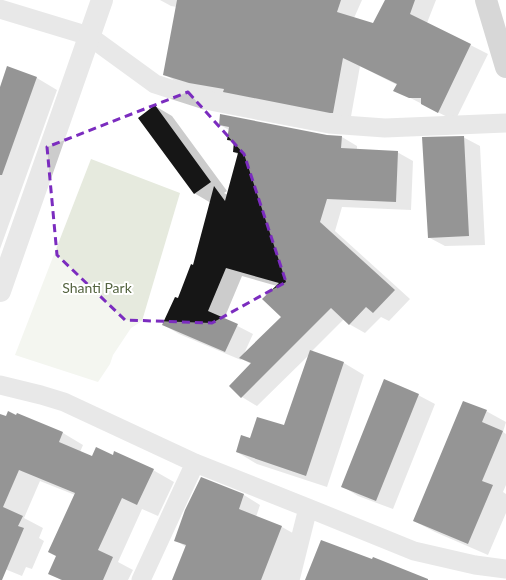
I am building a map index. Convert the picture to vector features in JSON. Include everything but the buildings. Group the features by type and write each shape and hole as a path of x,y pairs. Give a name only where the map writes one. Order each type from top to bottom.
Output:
{"main road":[{"path":"486,0 506,67"}],"street":[{"path":"0,291 102,0"},
{"path":"0,9 89,36 155,84 205,100 329,124 385,128 506,122"},
{"path":"0,385 64,402 195,463 414,551 475,565 506,569"},
{"path":"141,580 195,463"},
{"path":"290,580 308,508"}],"highlighted area":[{"path":"188,92 244,154 286,282 212,323 125,320 57,255 47,147"}],"green space":[{"name":"Shanti Park","path":"91,159 180,193 142,321 131,328 113,355 110,364 98,382 15,355"}]}
